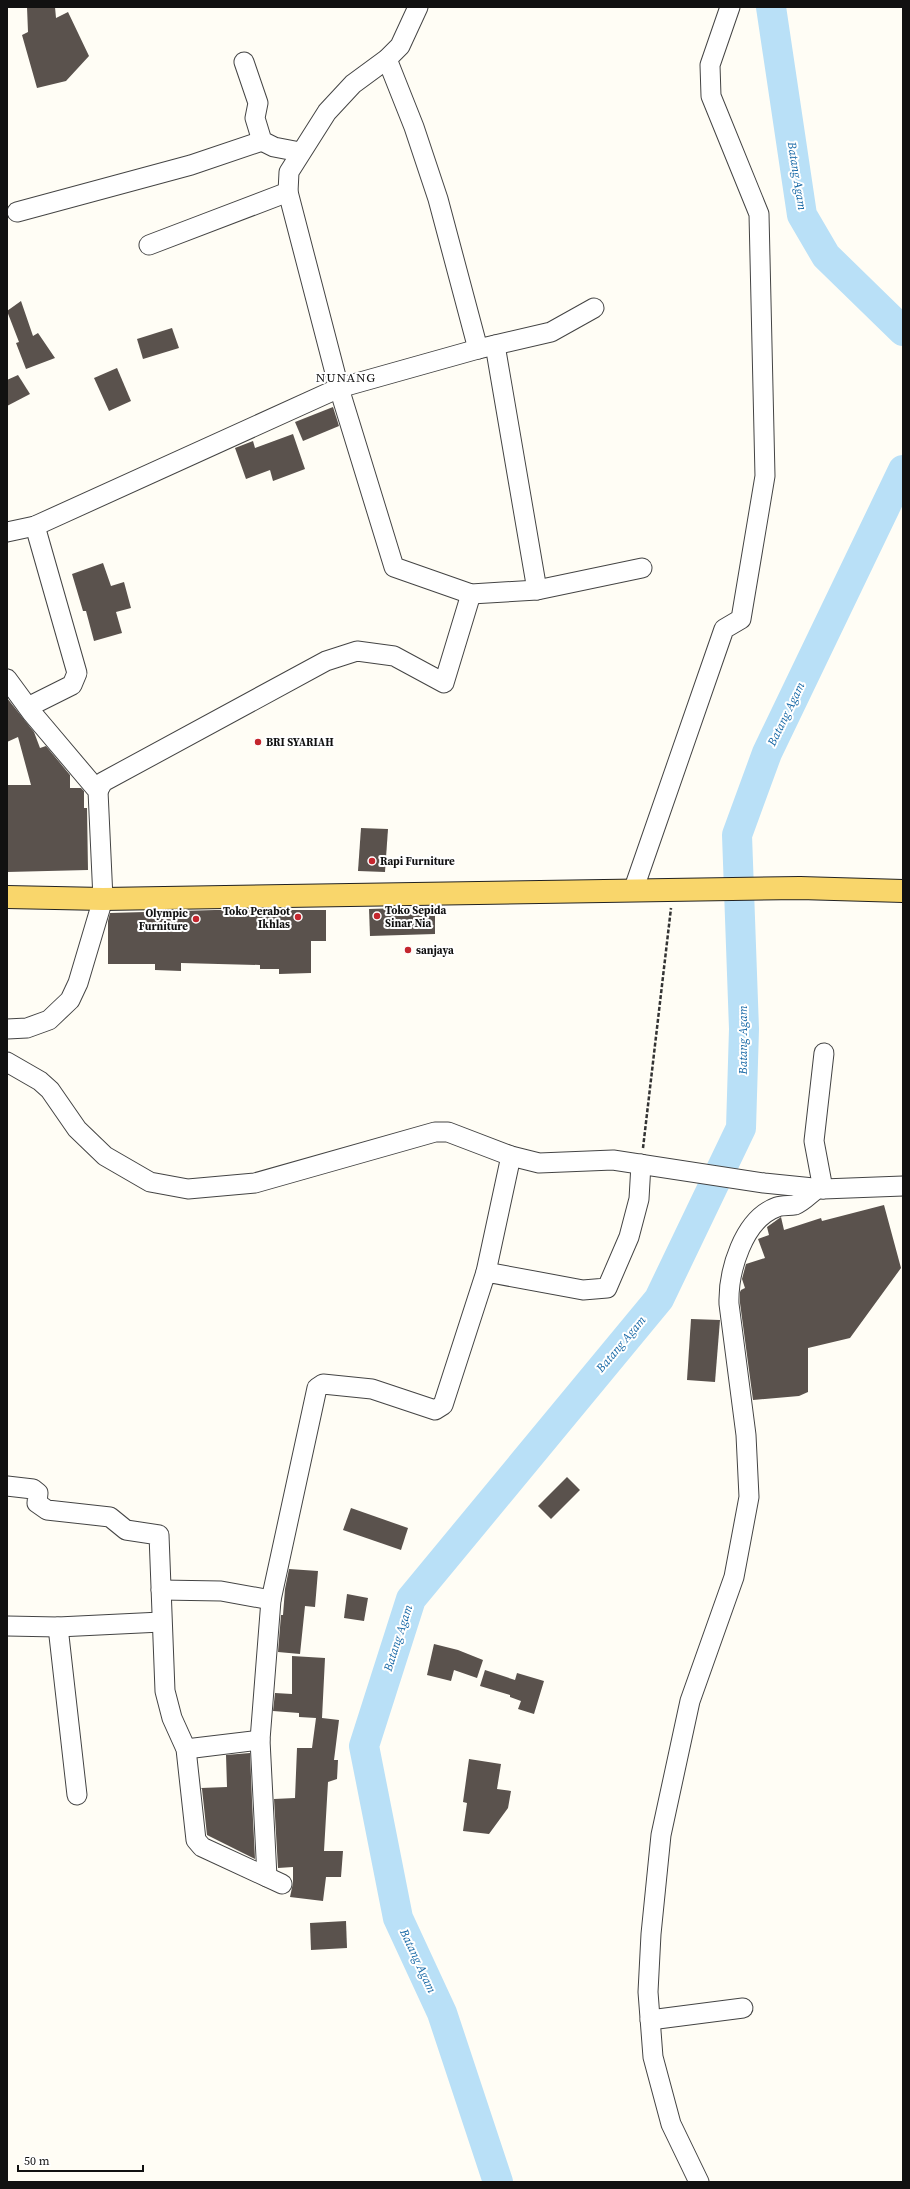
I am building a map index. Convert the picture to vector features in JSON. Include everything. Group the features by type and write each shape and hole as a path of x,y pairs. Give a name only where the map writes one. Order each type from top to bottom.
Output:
{"main road":[{"path":"7,897 103,899 800,888 903,891"}],"street":[{"path":"418,7 400,46 387,59 348,90 327,112 300,152 289,172 288,192 339,388 394,567 472,594 537,590 642,568"},
{"path":"633,891 724,629 741,619 765,476 759,214 711,96 710,65 730,7"},
{"path":"387,59 414,128 486,347 537,590"},
{"path":"244,62 258,103 255,118 262,141"},
{"path":"17,212 191,165 262,141 274,147 300,152"},
{"path":"149,245 288,192"},
{"path":"7,532 35,526 339,388 486,347 551,332 594,308"},
{"path":"28,707 72,685 77,673 35,526"},
{"path":"7,1029 27,1028 49,1020 70,1000 78,983 103,899 98,790 103,782 319,665 339,656 357,651 394,656 412,668 444,683 472,594"},
{"path":"7,680 98,790"},
{"path":"820,1189 814,1142 824,1053"},
{"path":"7,1062 50,1090 77,1128 105,1156 150,1182 188,1189 255,1183 435,1132 448,1132 511,1156 539,1163 613,1160 764,1183 820,1189 903,1186"},
{"path":"7,1486 33,1489 38,1493 37,1503 47,1510 110,1517 126,1530 159,1535 161,1622 165,1691 172,1718 186,1749 196,1840 202,1848 274,1880 260,1740 271,1600 317,1388 323,1384 372,1389 435,1410 443,1405 486,1272 511,1156"},
{"path":"486,1272 583,1290 607,1288 629,1237 639,1199 641,1164"},
{"path":"699,2182 671,2124 653,2057 648,1992 650,1934 661,1835 690,1701 734,1577 749,1497 746,1435 728,1304 728,1286 743,1241 757,1220 777,1207 797,1204 820,1189"},
{"path":"161,1590 221,1591 271,1600"},
{"path":"7,1626 58,1627 161,1622"},
{"path":"58,1627 77,1795"},
{"path":"186,1749 260,1740"},
{"path":"650,2020 744,2008"}],"path":[{"path":"641,1164 680,890"}],"building":[{"path":"27,7 55,7 56,18 68,12 89,56 66,81 37,88 22,35 28,32"},
{"path":"21,301 33,336 38,333 55,358 26,369 16,343 19,342 7,311"},
{"path":"172,328 179,348 143,359 137,339"},
{"path":"117,368 131,401 109,411 94,378"},
{"path":"18,375 30,394 7,406 7,380"},
{"path":"333,407 339,426 303,441 295,422"},
{"path":"293,434 305,469 273,481 270,470 246,479 235,448 253,441 255,448"},
{"path":"103,563 111,586 124,582 131,608 116,612 122,633 94,641 86,611 83,611 72,574"},
{"path":"7,698 34,732 40,748 46,746 70,775 70,788 81,788 84,791 84,808 87,808 88,870 7,872 7,785 31,785 18,737 7,742"},
{"path":"361,828 388,829 385,872 358,871"},
{"path":"435,907 435,934 370,936 369,909"},
{"path":"215,910 326,910 326,941 311,941 311,973 279,974 279,969 260,969 260,965 181,963 181,971 155,970 155,964 108,964 108,921 110,913"},
{"path":"884,1205 901,1268 850,1338 808,1348 808,1392 799,1396 753,1400 740,1303 740,1292 745,1288 742,1279 746,1264 765,1258 758,1239 769,1235 767,1227 781,1217 784,1230 821,1218 822,1221"},
{"path":"691,1319 720,1320 715,1382 687,1380"},
{"path":"567,1477 580,1490 551,1519 538,1506"},
{"path":"351,1508 408,1528 401,1550 343,1530"},
{"path":"289,1569 318,1571 315,1607 305,1606 300,1654 278,1652 281,1615 283,1615 285,1589"},
{"path":"347,1594 368,1598 364,1621 344,1618"},
{"path":"434,1644 458,1650 483,1660 477,1678 454,1670 451,1681 427,1675"},
{"path":"292,1656 325,1658 322,1718 339,1720 334,1760 338,1760 337,1779 328,1782 324,1851 343,1851 341,1877 326,1877 323,1901 290,1897 293,1883 293,1867 278,1868 274,1799 295,1798 297,1748 312,1748 316,1718 299,1717 299,1713 273,1711 275,1693 292,1694"},
{"path":"485,1670 515,1680 517,1673 544,1681 534,1714 518,1709 521,1701 510,1697 510,1695 480,1686"},
{"path":"250,1753 255,1859 207,1835 201,1788 227,1787 226,1755"},
{"path":"469,1759 501,1764 497,1789 511,1791 508,1808 489,1834 463,1831 467,1803 463,1802"},
{"path":"346,1921 347,1948 311,1950 310,1923"}],"waterway":[{"name":"Batang Agam","path":"771,7 802,215 826,256 903,331"},
{"name":"Batang Agam","path":"498,2182 442,2013 398,1918 364,1746 411,1599 659,1299 741,1128 744,1029 737,835 767,753 903,470"}],"place":[{"name":"BRI SYARIAH","path":"258,742"},
{"name":"Rapi Furniture","path":"372,861"},
{"name":"Toko Sepida Sinar Nia","path":"377,916"},
{"name":"Toko Perabot Ikhlas","path":"298,917"},
{"name":"Olympic Furniture","path":"196,919"},
{"name":"sanjaya","path":"408,950"}],"district":[{"name":"NUNANG","path":"346,377"}]}
